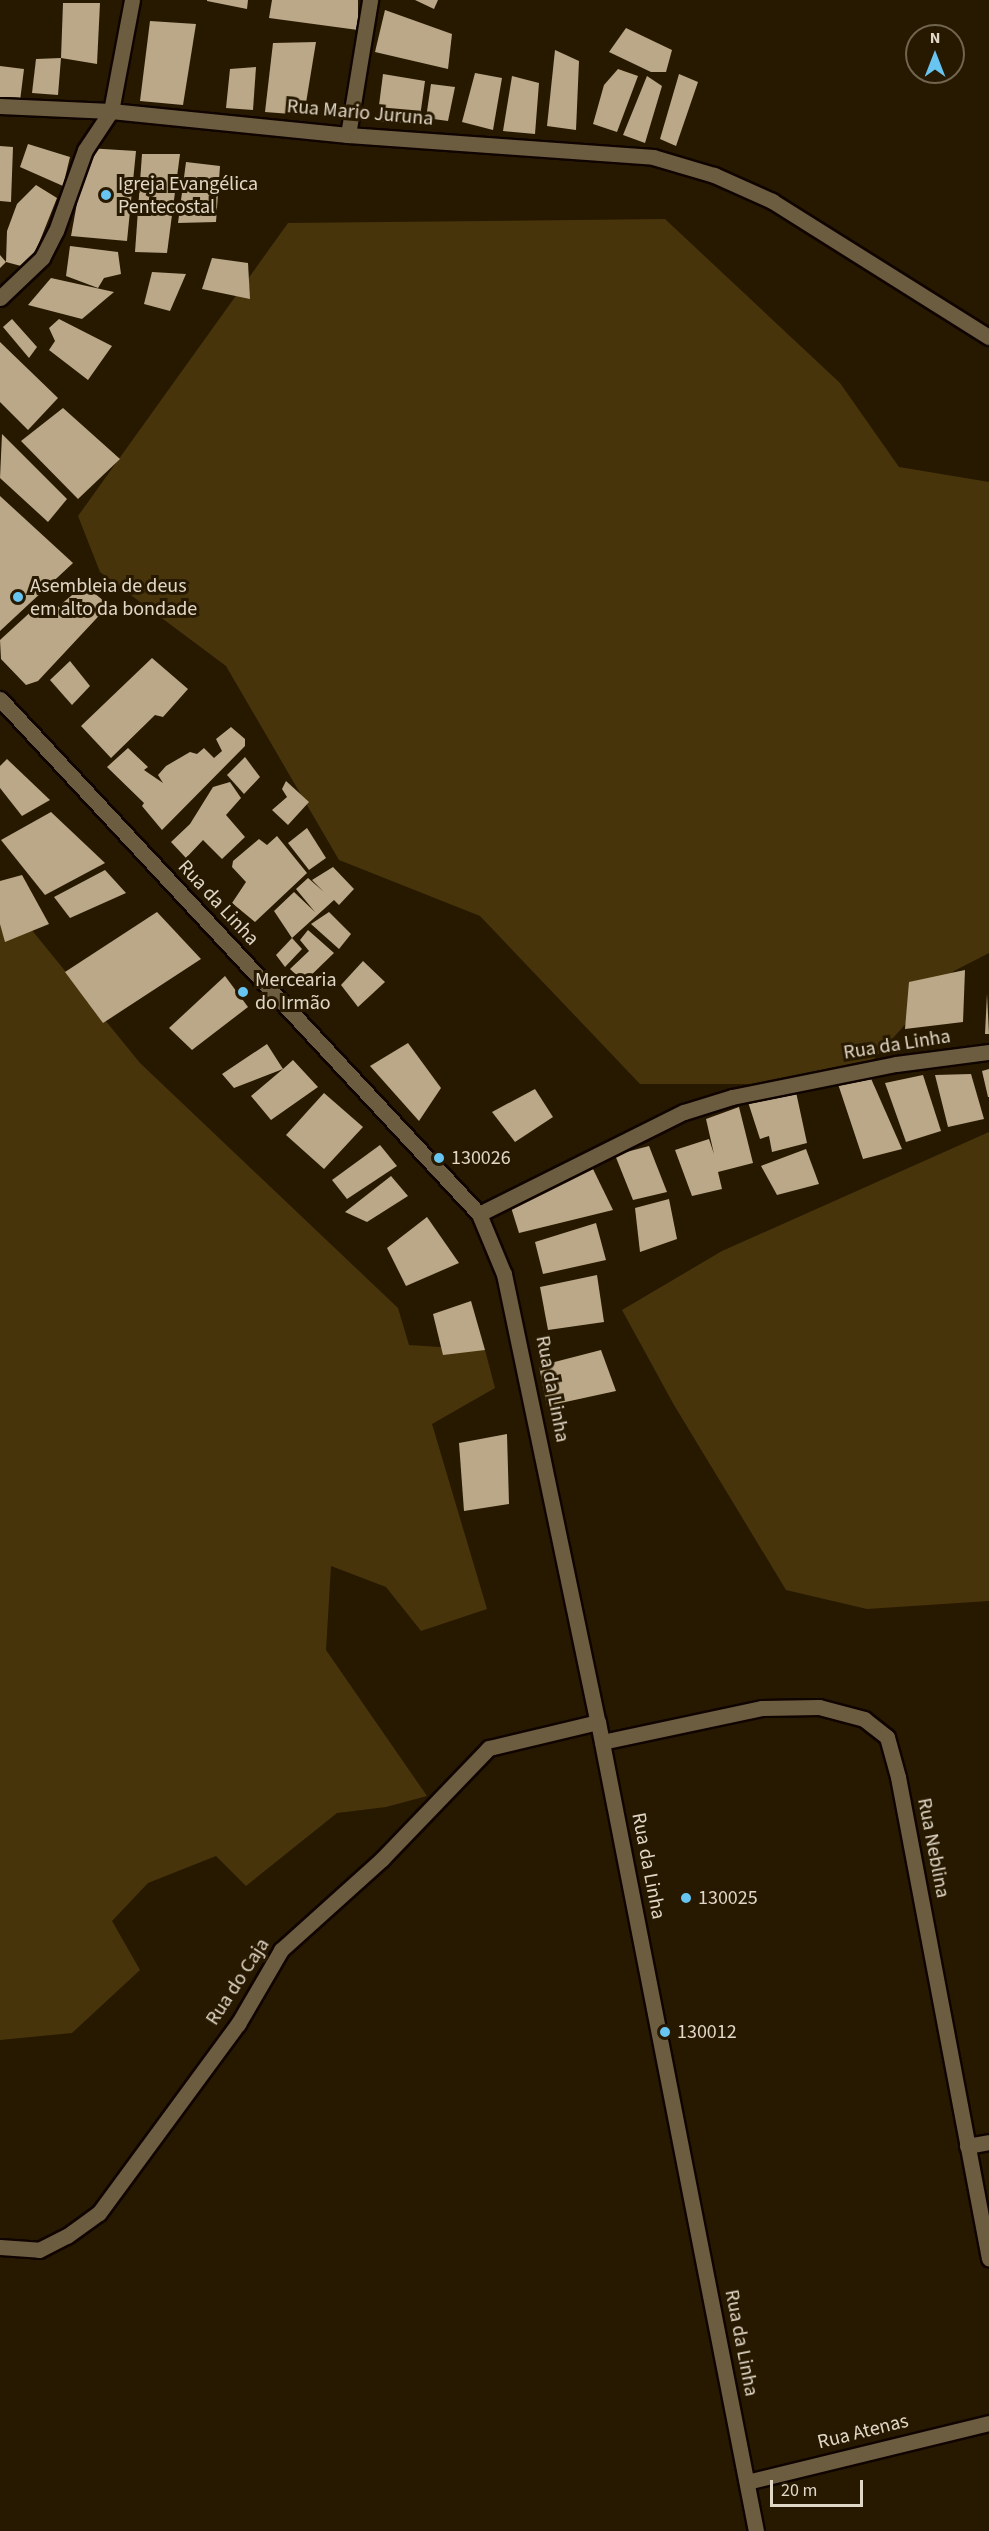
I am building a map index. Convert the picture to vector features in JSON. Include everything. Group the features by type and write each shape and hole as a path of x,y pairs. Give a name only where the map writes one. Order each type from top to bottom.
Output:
{"street":[{"path":"0,298 42,258 56,231 85,150 111,111 132,0"},
{"path":"348,135 370,0"},
{"name":"Rua Mario Juruna","path":"0,106 111,111 348,135 653,157 714,175 772,201 989,337"},
{"name":"Rua da Linha","path":"0,699 479,1214 504,1274 517,1322 598,1722 756,2531"},
{"name":"Rua da Linha","path":"479,1214 684,1112 732,1097 896,1064 989,1052"},
{"name":"Rua Neblina","path":"602,1742 762,1708 819,1707 864,1719 887,1737 898,1777 989,2258"},
{"name":"Rua do Caja","path":"0,2247 39,2250 68,2236 99,2213 238,2024 281,1950 382,1859 489,1748 598,1722"},
{"path":"967,2146 989,2142"},
{"name":"Rua Atenas","path":"747,2482 989,2423"}],"shaded area":[{"path":"665,219 840,383 899,467 989,482 989,953 954,971 851,1084 640,1084 480,916 339,860 226,666 100,572 78,516 288,223"},
{"path":"0,891 140,1063 398,1308 409,1345 485,1350 495,1388 432,1424 487,1609 421,1631 386,1587 331,1566 326,1650 427,1796 386,1807 337,1813 246,1886 216,1856 148,1883 112,1921 140,1970 72,2033 0,2040"},
{"path":"989,1132 989,1601 867,1609 786,1590 674,1405 622,1310 722,1251"}],"building":[{"path":"248,0 247,9 207,1"},
{"path":"272,0 358,0 358,30 269,18"},
{"path":"415,0 438,0 434,9"},
{"path":"63,3 100,3 97,64 61,58"},
{"path":"385,10 452,34 448,69 375,52"},
{"path":"150,21 196,24 183,105 140,101"},
{"path":"626,28 672,50 666,72 651,72 609,52"},
{"path":"316,42 304,115 265,112 273,43"},
{"path":"555,50 579,61 576,130 547,126"},
{"path":"61,58 58,95 32,93 36,59"},
{"path":"0,66 24,69 20,101 0,99"},
{"path":"256,67 253,110 226,108 230,69"},
{"path":"618,69 638,76 617,132 593,124 604,85"},
{"path":"475,73 502,78 493,130 462,122"},
{"path":"383,74 425,81 419,124 377,121"},
{"path":"679,74 698,82 676,146 660,139"},
{"path":"512,76 539,83 535,134 503,131"},
{"path":"647,76 662,86 645,143 623,135"},
{"path":"431,84 455,87 448,121 426,118"},
{"path":"28,144 70,157 63,186 20,167"},
{"path":"0,146 13,147 11,202 0,201"},
{"path":"87,148 136,151 127,241 71,236"},
{"path":"142,154 180,154 167,253 135,252"},
{"path":"186,162 220,166 216,222 178,223"},
{"path":"36,185 57,198 33,258 21,266 6,262 7,231 17,204"},
{"path":"70,246 118,252 121,274 104,278 98,288 66,276"},
{"path":"0,255 6,262 0,268"},
{"path":"212,258 248,263 250,299 202,289"},
{"path":"152,272 186,274 170,311 144,304"},
{"path":"51,278 114,292 82,319 28,305"},
{"path":"12,319 37,347 29,358 3,327"},
{"path":"59,319 112,346 88,380 49,350 55,341 49,328"},
{"path":"0,342 58,398 28,430 0,402"},
{"path":"63,408 120,459 78,499 21,441"},
{"path":"2,434 67,499 48,522 0,478"},
{"name":"Asembleia de deus em alto da bondade","path":"0,496 73,563 0,631"},
{"path":"84,585 109,605 38,681 26,685 1,659 0,640 36,607 46,617"},
{"path":"152,658 188,689 163,717 155,715 111,758 81,726"},
{"path":"70,661 90,686 72,705 50,680"},
{"path":"231,727 245,739 245,746 162,830 142,806 144,803 107,767 128,748 148,767 144,770 163,783 158,775 166,766 190,752 197,754 204,748 214,758 222,751 216,739"},
{"path":"245,757 260,777 244,794 227,775"},
{"path":"7,759 50,800 22,816 0,788 0,766"},
{"path":"286,781 309,802 288,825 272,810 287,797 282,789"},
{"path":"230,782 241,798 226,815 245,837 222,859 203,840 186,858 171,842 190,824 213,787"},
{"path":"51,812 105,863 45,895 1,840"},
{"path":"307,828 326,858 309,870 288,843"},
{"path":"277,836 307,873 255,922 232,903 246,882 232,867 233,861 259,839 267,845"},
{"path":"333,867 354,889 339,905 334,900 292,938 274,911 294,892 315,912 296,889 308,878 324,892 312,880"},
{"path":"105,870 126,893 70,918 54,897"},
{"path":"22,875 49,924 5,942 0,924 0,881"},
{"path":"157,912 201,959 103,1023 65,972"},
{"path":"329,912 351,934 339,949 311,924"},
{"path":"308,930 334,953 304,982 290,969 309,951 300,940"},
{"path":"292,938 302,949 285,967 276,955"},
{"path":"363,961 385,982 358,1007 341,985"},
{"path":"965,970 963,1022 905,1029 909,982"},
{"path":"225,976 248,1007 192,1050 169,1028"},
{"path":"987,994 989,1034 985,1034"},
{"path":"408,1043 441,1088 419,1121 370,1066"},
{"path":"267,1044 283,1069 234,1088 222,1074"},
{"path":"293,1060 318,1087 271,1120 251,1096"},
{"path":"989,1069 989,1097 988,1097 982,1071"},
{"path":"869,1074 902,1149 863,1159 837,1081"},
{"path":"971,1074 984,1119 948,1127 935,1075"},
{"path":"923,1075 941,1131 906,1142 885,1083"},
{"path":"535,1089 553,1117 515,1142 492,1112"},
{"path":"796,1092 807,1143 772,1152 769,1136 760,1139 748,1102"},
{"path":"324,1093 363,1127 324,1169 286,1135"},
{"path":"739,1107 753,1163 718,1172 722,1189 692,1196 675,1150 709,1139 714,1154 706,1119"},
{"path":"380,1145 397,1166 347,1199 332,1180"},
{"path":"649,1146 667,1192 633,1200 615,1155"},
{"path":"806,1149 819,1184 777,1195 761,1166"},
{"path":"593,1169 613,1210 519,1233 509,1201"},
{"path":"391,1176 408,1196 367,1222 345,1212"},
{"path":"669,1199 677,1239 640,1252 635,1208"},
{"path":"427,1217 459,1263 406,1286 387,1248"},
{"path":"596,1223 606,1260 543,1274 535,1242"},
{"path":"597,1275 604,1322 548,1330 540,1287"},
{"path":"471,1301 485,1350 443,1355 433,1314"},
{"path":"601,1350 616,1391 547,1406 539,1366"},
{"path":"507,1434 509,1504 464,1511 459,1443"}],"place":[{"name":"Igreja Evangélica Pentecostal","path":"106,195"},
{"name":"Asembleia de deus em alto da bondade","path":"18,597"},
{"name":"Mercearia do Irmão","path":"243,992"},
{"name":"130026","path":"439,1158"},
{"name":"130025","path":"686,1898"},
{"name":"130012","path":"665,2032"}]}
